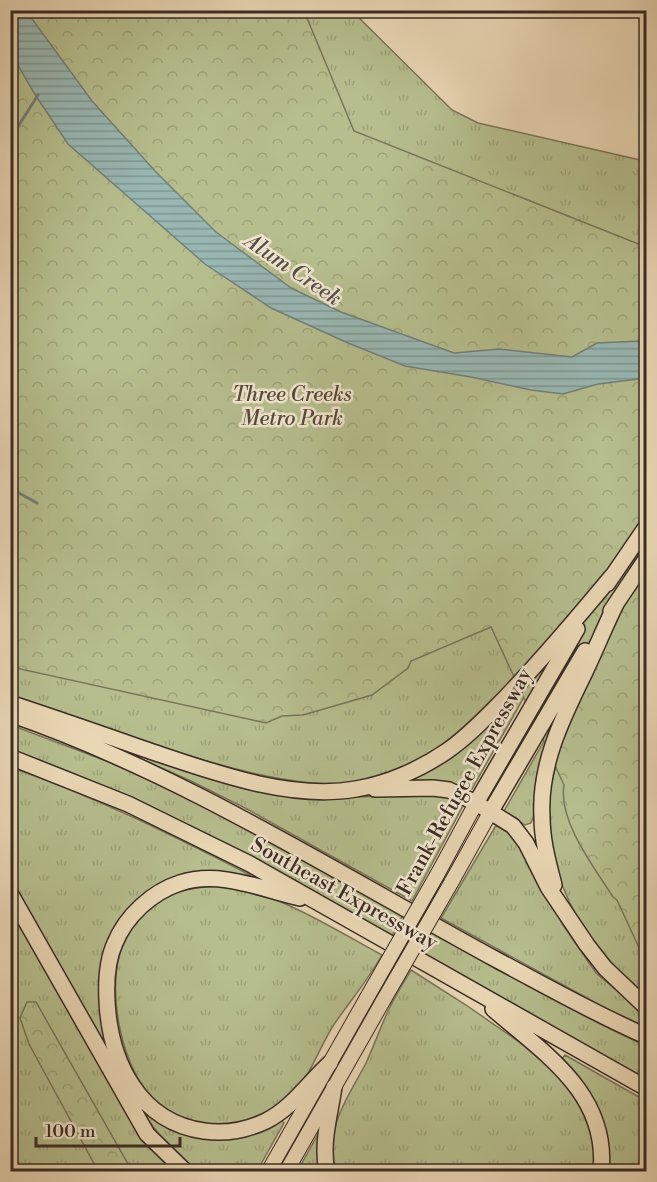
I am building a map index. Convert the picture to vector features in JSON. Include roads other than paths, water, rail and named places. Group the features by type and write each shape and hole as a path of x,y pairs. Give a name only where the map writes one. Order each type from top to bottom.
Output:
{"highway":[{"name":"Frank-Refugee Expressway","path":"477,803 554,666 646,527"},
{"name":"Frank-Refugee Expressway","path":"491,812 589,644 646,559"},
{"path":"357,789 396,777 421,766 464,738 532,670 612,576"},
{"path":"562,907 545,850 542,817 544,782 564,716 616,604"},
{"path":"10,703 164,755 257,783 295,789 442,788 455,792 507,821 519,832 548,887 587,945 605,968 646,1007"},
{"name":"Southeast Expressway","path":"10,714 158,775 277,837 427,922 607,1019 646,1036"},
{"name":"Southeast Expressway","path":"10,757 155,816 250,864 646,1088"},
{"path":"320,903 225,879 180,882 141,906 126,924 115,943 108,970 108,1008 115,1049 132,1086 158,1113 174,1124 194,1129 213,1132 232,1131 267,1121 291,1104 310,1081 330,1063"},
{"path":"10,893 147,1134 186,1172"},
{"path":"468,988 531,1041 579,1088 588,1103 599,1131 602,1150 601,1172"},
{"path":"327,1172 325,1140 334,1087"}],"main road":[{"name":"Frank-Refugee Expressway","path":"268,1172 477,803"},
{"name":"Frank-Refugee Expressway","path":"286,1172 491,812"}],"water":[{"path":"10,11 23,11 30,16 92,101 155,171 216,232 291,288 341,312 454,353 499,349 572,357 597,343 646,342 646,378 598,384 563,394 531,390 405,366 271,308 205,264 68,144 11,53"}],"waterway":[{"path":"10,139 38,95"},
{"path":"10,488 37,503"}],"water label":[{"name":"Alum Creek","path":"293,270"}],"park label":[{"name":"Three Creeks Metro Park","path":"292,407"}]}
